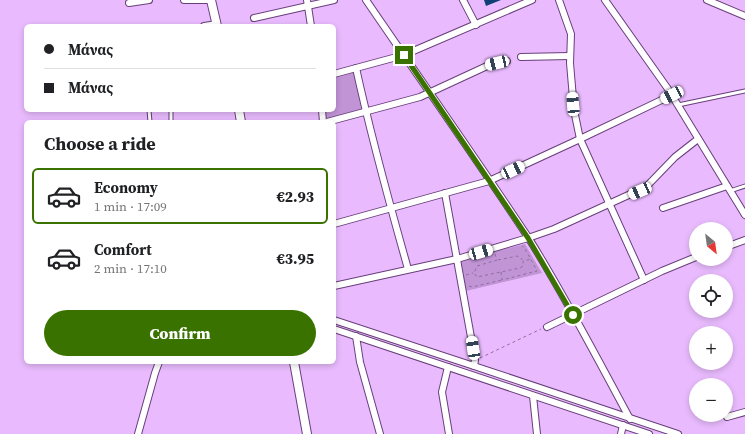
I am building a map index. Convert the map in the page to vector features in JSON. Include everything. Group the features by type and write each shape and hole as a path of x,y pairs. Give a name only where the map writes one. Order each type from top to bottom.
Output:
{"main road":[{"path":"211,0 217,24"},
{"path":"294,364 307,434"}],"street":[{"path":"129,3 149,0"},
{"path":"184,0 211,0"},
{"path":"254,18 308,3 334,0"},
{"path":"366,0 528,238 573,315 630,419"},
{"path":"463,0 476,25"},
{"path":"336,73 404,55 532,0"},
{"path":"568,0 560,2 570,30 570,56 574,110 580,139 644,280"},
{"path":"605,0 672,95 745,215"},
{"path":"707,0 745,16"},
{"path":"308,3 311,24"},
{"path":"521,57 570,56"},
{"path":"334,120 416,98 487,66 507,61"},
{"path":"356,68 365,111 390,208 408,269"},
{"path":"336,223 489,181 672,95"},
{"path":"336,286 457,259 528,238 568,223 646,187 676,157 698,139"},
{"path":"663,208 728,188"},
{"path":"445,193 475,363"},
{"path":"733,244 745,240"},
{"path":"547,327 689,260"},
{"path":"336,321 475,363 630,419 678,434"},
{"path":"336,331 649,434"},
{"path":"356,336 360,362 380,434"},
{"path":"138,434 158,364"},
{"path":"448,367 442,392 449,434"},
{"path":"533,396 537,434"},
{"path":"733,415 745,412"},
{"path":"621,434 623,425"}],"lane":[{"path":"677,105 745,91"},
{"path":"728,188 745,186"}],"path":[{"path":"468,286 472,287 536,272 537,269 532,259 524,247 520,247"},
{"path":"494,248 497,260"},
{"path":"474,273 477,266 497,260 517,256 523,261"},
{"path":"523,261 532,259"},
{"path":"474,273 479,278 520,268 524,263 523,261"},
{"path":"465,270 467,280"},
{"path":"501,272 502,280"},
{"path":"466,275 474,273"},
{"path":"475,363 547,327"}],"shaded area":[{"path":"356,72 364,109 325,120 324,112 336,112 336,77"},
{"path":"525,244 542,273 466,291 461,260"}],"building":[{"path":"484,0 501,0 486,6"}],"route":[{"path":"404,55 528,238 573,315"}]}
